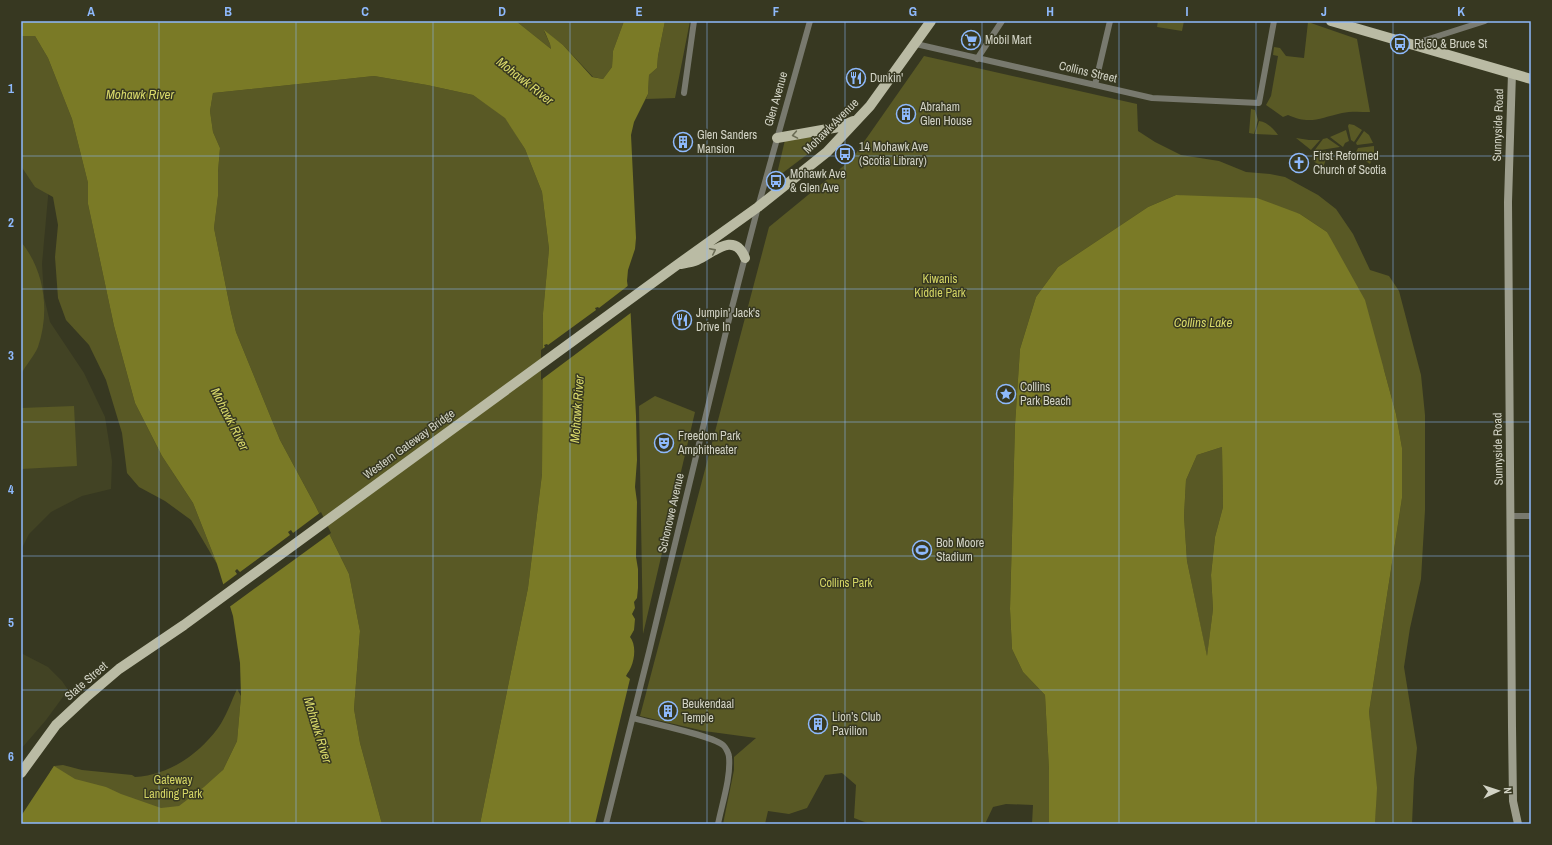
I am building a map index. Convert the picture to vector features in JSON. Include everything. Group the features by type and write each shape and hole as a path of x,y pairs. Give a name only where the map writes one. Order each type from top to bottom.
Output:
{"main road":[{"name":"Mohawk Avenue","path":"650,285 758,207 827,152 870,106 916,44 931,21"},
{"path":"1331,21 1363,26 1413,44 1531,79"},
{"path":"777,138 839,127 859,118"},
{"path":"677,265 697,260 713,250 731,245 738,248 745,258"},
{"name":"Western Gateway Bridge","path":"184,625 650,285"},
{"name":"State Street","path":"21,773 56,725 85,698 119,669 184,625"}],"street":[{"path":"684,93 694,21"},
{"name":"Glen Avenue","path":"758,207 810,21"},
{"path":"977,59 1002,21"},
{"path":"1095,85 1110,21"},
{"name":"Collins Street","path":"916,44 1152,98 1259,103 1274,21"},
{"path":"1413,44 1485,21"},
{"name":"Sunnyside Road","path":"1512,73 1508,202 1513,801 1518,824"},
{"name":"Schonowe Avenue","path":"606,824 758,207"},
{"path":"1511,516 1531,516"},
{"path":"632,718 692,733 716,741 724,746 729,755 728,771 718,824"}],"shaded area":[{"path":"21,126 49,186 42,264 44,297 50,322 84,373 105,417 112,461 111,489 82,496 51,512 29,534 21,550"},
{"path":"21,653 48,667 62,681 68,690 46,720 21,749"}],"green space":[{"path":"516,21 624,21 613,51 612,67 603,79 593,77 563,45 544,31 551,49"},
{"path":"665,21 690,21 675,98 646,99 648,94 649,75 657,68"},
{"path":"1158,21 1184,21 1182,31 1157,27"},
{"path":"1308,22 1357,39 1370,112 1345,112 1315,120 1303,120 1288,115 1283,117 1266,105 1271,96 1278,56 1273,55 1274,47 1280,48 1286,56 1304,58"},
{"path":"21,36 35,36 48,58 72,119 88,183 88,204 114,326 135,403 162,456 193,503 217,564 191,520 165,501 139,487 127,473 122,433 106,380 89,345 66,320 58,298 55,257 58,225 53,197 35,187 21,166"},
{"name":"Collins Park","path":"924,56 1137,104 1138,131 1155,142 1181,155 1219,161 1246,172 1285,177 1318,195 1336,209 1353,234 1370,270 1389,276 1399,291 1421,375 1425,415 1425,510 1421,579 1410,628 1404,667 1417,748 1412,824 1375,824 1376,788 1369,712 1402,498 1402,448 1396,414 1384,370 1327,232 1300,214 1176,195 1148,207 1058,267 1036,297 1020,349 1015,425 1010,609 1012,649 1023,672 1045,695 1049,770 1049,824 1032,824 1033,805 1006,804 993,807 985,824 870,824 854,818 856,785 842,773 825,775 807,808 789,814 768,811 765,824 723,824 734,770 734,757 756,738 704,731 640,716 769,227 852,159"},
{"path":"374,76 473,95 505,117 525,149 542,192 549,249 543,313 542,474 528,588 480,824 382,824 360,743 354,709 360,631 349,574 315,505 280,440 236,332 214,228 218,196 220,148 213,132 210,111 213,93"},
{"path":"1251,109 1255,110 1258,120 1254,134 1249,133"},
{"path":"1259,121 1270,126 1278,135 1255,134"},
{"path":"1349,124 1362,130 1354,142 1351,140 1348,126"},
{"path":"1346,130 1349,141 1345,143 1343,147 1330,137"},
{"path":"1364,131 1369,135 1373,143 1357,145 1356,143"},
{"path":"828,132 817,147 776,178 785,140"},
{"path":"1296,138 1309,140 1320,140 1311,150"},
{"path":"1327,138 1340,147 1314,151 1323,139"},
{"path":"1374,146 1374,155 1370,164 1355,154 1358,148"},
{"path":"1326,151 1327,156 1323,168 1312,160 1314,156 1312,155 1314,153"},
{"path":"21,242 29,253 40,279 43,292 44,320 38,347 21,374"},
{"path":"655,396 695,412 643,634 639,406"},
{"path":"74,406 77,466 21,469 21,408"},
{"path":"1222,447 1223,507 1215,537 1211,575 1213,609 1207,657 1187,561 1184,516 1186,480 1197,455"},
{"name":"Gateway Landing Park","path":"237,689 241,696 237,741 223,770 205,824 50,772 54,766 63,765 82,770 132,775 135,777 160,772 171,768 192,755 210,738 224,719"}],"water":[{"name":"Mohawk River","path":"21,21 516,21 551,49 544,30 563,45 592,77 603,79 612,67 613,51 624,21 665,21 657,68 649,75 648,94 634,122 631,135 636,238 635,249 628,270 627,281 630,302 637,460 635,487 637,502 636,557 638,569 638,588 637,598 634,602 635,608 632,614 635,619 634,630 630,637 634,647 634,655 631,668 626,676 630,679 595,824 480,824 528,588 542,474 543,313 549,249 542,192 525,149 505,118 473,95 374,76 213,93 210,111 213,132 220,148 218,196 214,228 231,312 236,332 280,440 315,505 349,574 360,631 354,709 360,743 382,824 21,824 21,816 54,766 75,779 106,787 161,808 179,806 223,770 237,741 241,696 240,663 233,616 217,564 193,503 162,456 135,403 114,326 88,204 88,183 72,119 48,58 35,36 21,36"},
{"name":"Collins Lake","path":"1176,195 1257,198 1300,214 1327,232 1365,300 1396,414 1402,448 1402,498 1369,712 1377,788 1375,824 1049,824 1049,770 1045,695 1023,672 1012,649 1010,609 1015,425 1020,349 1036,297 1058,267 1148,207","holes":["1222,447 1223,507 1215,537 1211,575 1213,609 1207,656 1187,561 1184,516 1186,480 1197,455"]}],"pier":[{"path":"629,285 632,312 541,380 541,350 545,347 544,345 548,345 596,310 595,308 599,308"},
{"path":"321,512 331,533 228,608 221,586 237,574 235,571 237,569 240,572 290,535 288,532 291,530 293,533"}],"place":[{"name":"Mobil Mart","path":"971,40"},
{"name":"Rt 50 & Bruce St","path":"1400,44"},
{"name":"Dunkin'","path":"856,78"},
{"name":"Abraham Glen House","path":"906,114"},
{"name":"Glen Sanders Mansion","path":"683,142"},
{"name":"14 Mohawk Ave (Scotia Library)","path":"845,154"},
{"name":"First Reformed Church of Scotia","path":"1299,163"},
{"name":"Mohawk Ave & Glen Ave","path":"776,181"},
{"name":"Jumpin' Jack's Drive In","path":"682,320"},
{"name":"Collins Park Beach","path":"1006,394"},
{"name":"Freedom Park Amphitheater","path":"664,443"},
{"name":"Bob Moore Stadium","path":"922,550"},
{"name":"Beukendaal Temple","path":"668,711"},
{"name":"Lion’s Club Pavilion","path":"818,724"}],"park label":[{"name":"Kiwanis Kiddie Park","path":"940,286"}]}
